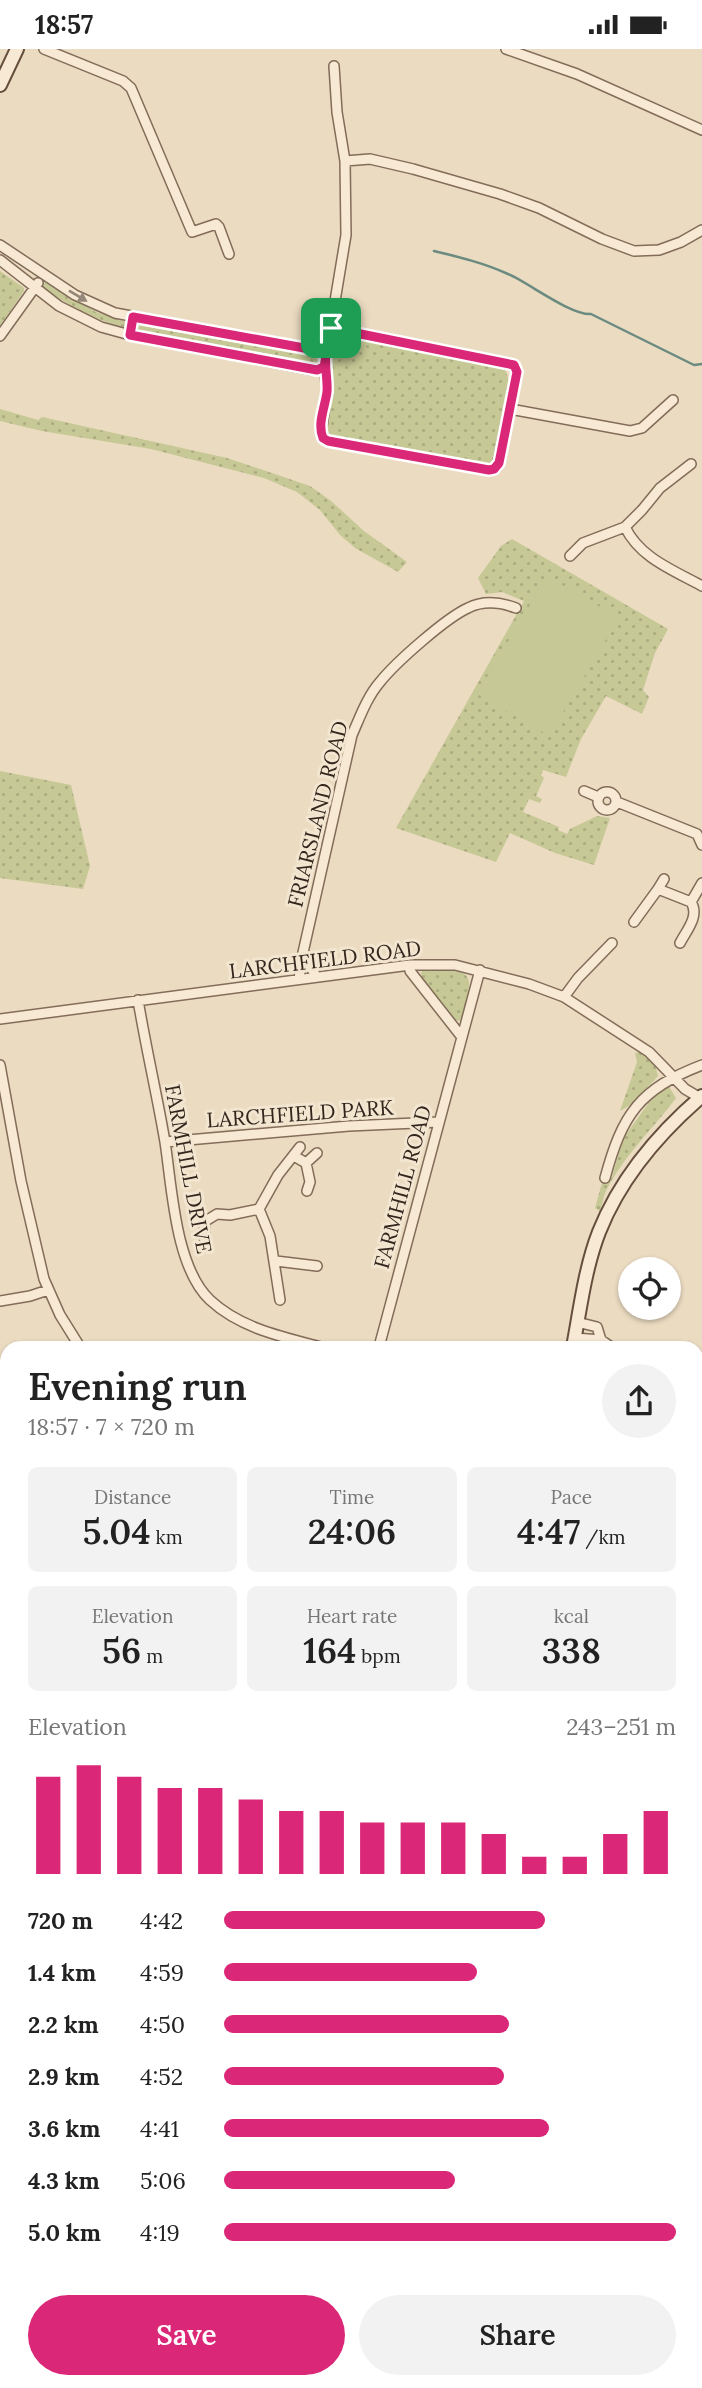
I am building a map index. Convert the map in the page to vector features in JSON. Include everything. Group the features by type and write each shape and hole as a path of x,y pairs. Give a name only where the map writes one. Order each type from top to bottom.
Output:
{"main road":[{"path":"0,85 17,49"},
{"path":"574,1341 596,1241 612,1205 645,1155 674,1122 702,1098"}],"street":[{"path":"44,49 122,81 131,89 192,232 217,225 229,254"},
{"path":"506,49 578,74 702,130"},
{"path":"331,328 514,365 517,372 510,409 499,463 494,469 328,441 320,431 327,390 324,367 346,235 345,161 337,112 334,66"},
{"path":"345,161 370,159 500,194 539,208 602,239 634,251 659,250 702,230"},
{"path":"0,245 89,303 133,317 326,352"},
{"path":"0,260 51,300 77,317 101,327 312,370 324,367"},
{"path":"0,336 44,275"},
{"path":"130,335 133,317"},
{"path":"510,409 630,431 642,428 673,400"},
{"path":"570,557 583,543 625,527 660,488 691,464"},
{"path":"625,527 631,541 648,556 702,586"},
{"name":"FRIARSLAND ROAD","path":"299,979 352,735 365,705 379,682 410,652 468,607 494,602 516,608"},
{"path":"584,791 598,797"},
{"path":"608,791 616,796 617,802 611,809 605,810 599,806 598,797 602,792 608,791"},
{"path":"617,802 697,834 702,845"},
{"path":"634,922 664,879"},
{"path":"691,902 702,883"},
{"path":"658,889 691,902 694,907 694,916 680,943"},
{"path":"564,997 578,978 612,943"},
{"path":"302,957 315,977"},
{"path":"410,965 410,971 461,1035"},
{"name":"LARCHFIELD ROAD","path":"0,1019 410,965 455,965 529,984 564,997 649,1052 685,1089 702,1098"},
{"name":"FARMHILL ROAD","path":"382,1341 480,970"},
{"name":"FARMHILL DRIVE","path":"138,1000 177,1227 187,1261 208,1299 239,1321 300,1341"},
{"path":"0,1065 32,1237 47,1290 77,1341"},
{"path":"606,1178 614,1146 628,1117 654,1088 674,1076 702,1065"},
{"name":"LARCHFIELD PARK","path":"164,1142 349,1126 438,1122"},
{"path":"205,1244 204,1222 217,1214 230,1215 259,1209 278,1175 297,1152 306,1163 310,1182 307,1191"},
{"path":"306,1163 317,1153"},
{"path":"259,1209 270,1236 280,1300"},
{"path":"275,1261 317,1266"},
{"path":"0,1301 47,1290"},
{"path":"578,1322 597,1327 601,1340 592,1341"}],"green space":[{"path":"0,271 24,288 24,291 0,326"},
{"path":"45,282 96,312 126,322 127,327 102,320 71,306 42,287"},
{"path":"138,325 315,357 318,361 313,365 143,333 135,329"},
{"path":"347,335 498,364 505,369 510,384 497,454 492,463 485,464 332,436 327,432 325,413 331,388 331,353 337,340"},
{"path":"0,409 38,420 42,417 227,458 310,486 364,531 407,562 398,572 355,548 340,535 320,510 297,492 264,478 151,449 42,431 0,421"},
{"path":"512,539 668,629 655,653 643,690 649,697 642,714 606,696 581,739 566,777 543,770 541,775 544,778 536,796 542,799 540,803 529,799 523,812 559,827 558,830 567,834 570,829 597,816 610,818 594,865 555,853 510,833 496,862 396,828 524,601 502,592 486,594 478,578 501,546"},
{"path":"547,576 619,618 549,736 477,694"},
{"path":"0,771 71,785 90,866 83,889 0,878"},
{"path":"425,969 453,971 467,976 469,990 459,1021 454,1020 422,979 421,972"},
{"path":"639,1052 655,1064 658,1076 632,1104 620,1111 637,1062 635,1053"},
{"path":"668,1085 676,1098 621,1166 606,1191 600,1211 595,1208 602,1183 612,1177 622,1140 650,1101"}],"waterway":[{"path":"434,251 499,270 572,309 591,314 694,365 702,364"}],"route":[{"path":"331,328 324,367 317,370 130,335 133,317 326,352 324,367 327,390 320,431 323,438 489,470 497,467 517,372 514,365 331,328"}]}
